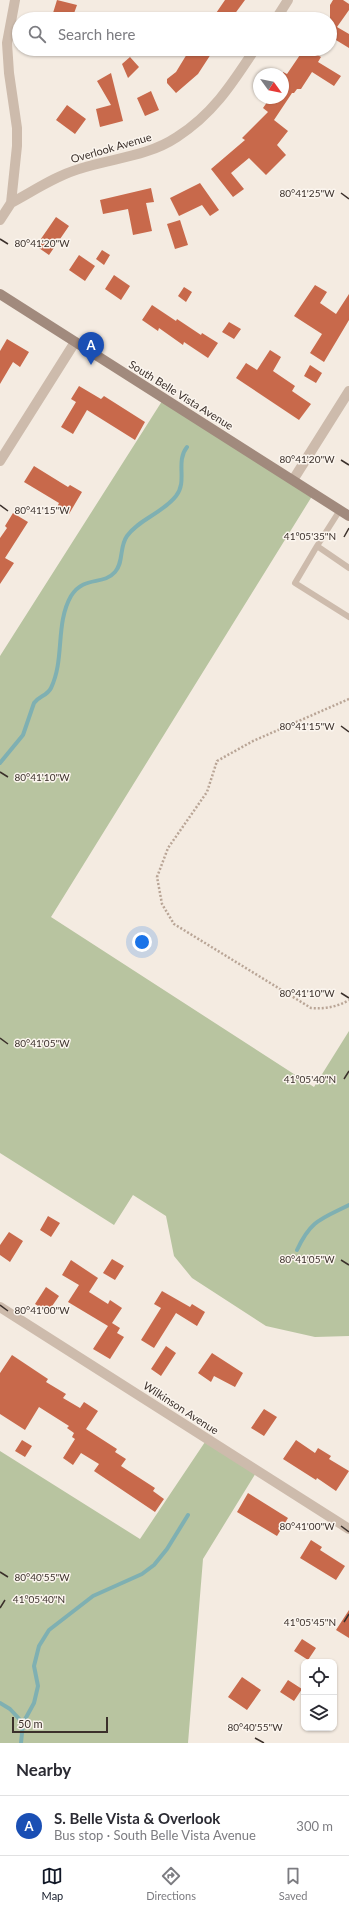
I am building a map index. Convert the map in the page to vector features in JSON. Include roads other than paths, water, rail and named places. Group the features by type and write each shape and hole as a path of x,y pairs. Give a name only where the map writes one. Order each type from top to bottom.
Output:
{"street":[{"path":"13,12 15,0"},
{"path":"280,12 288,0"},
{"path":"0,220 11,204 18,128 9,73 7,43 12,16"},
{"name":"Overlook Avenue","path":"11,204 78,169 144,153 176,138 190,128 217,104 251,56"},
{"name":"South Belle Vista Avenue","path":"0,294 349,516"},
{"path":"0,461 75,342"},
{"path":"293,480 349,391"},
{"name":"Wilkinson Avenue","path":"0,1307 349,1529"}],"lane":[{"path":"340,510 295,583 349,617"},
{"path":"317,546 349,568"}],"waterway":[{"path":"0,763 23,735 34,703 51,688 58,665 63,618 71,596 82,585 105,579 115,572 120,564 123,545 127,536 138,525 165,507 176,496 181,484 182,459 187,447"},
{"path":"297,1250 312,1226 324,1217 349,1205"},
{"path":"21,1743 23,1723 34,1703 38,1686 34,1666 39,1646 49,1630 93,1596 142,1574 154,1565 167,1549 188,1515"},
{"path":"0,1703 10,1709 23,1723"}],"place":[{"name":"S. Belle Vista & Overlook","path":"91,365"}]}
